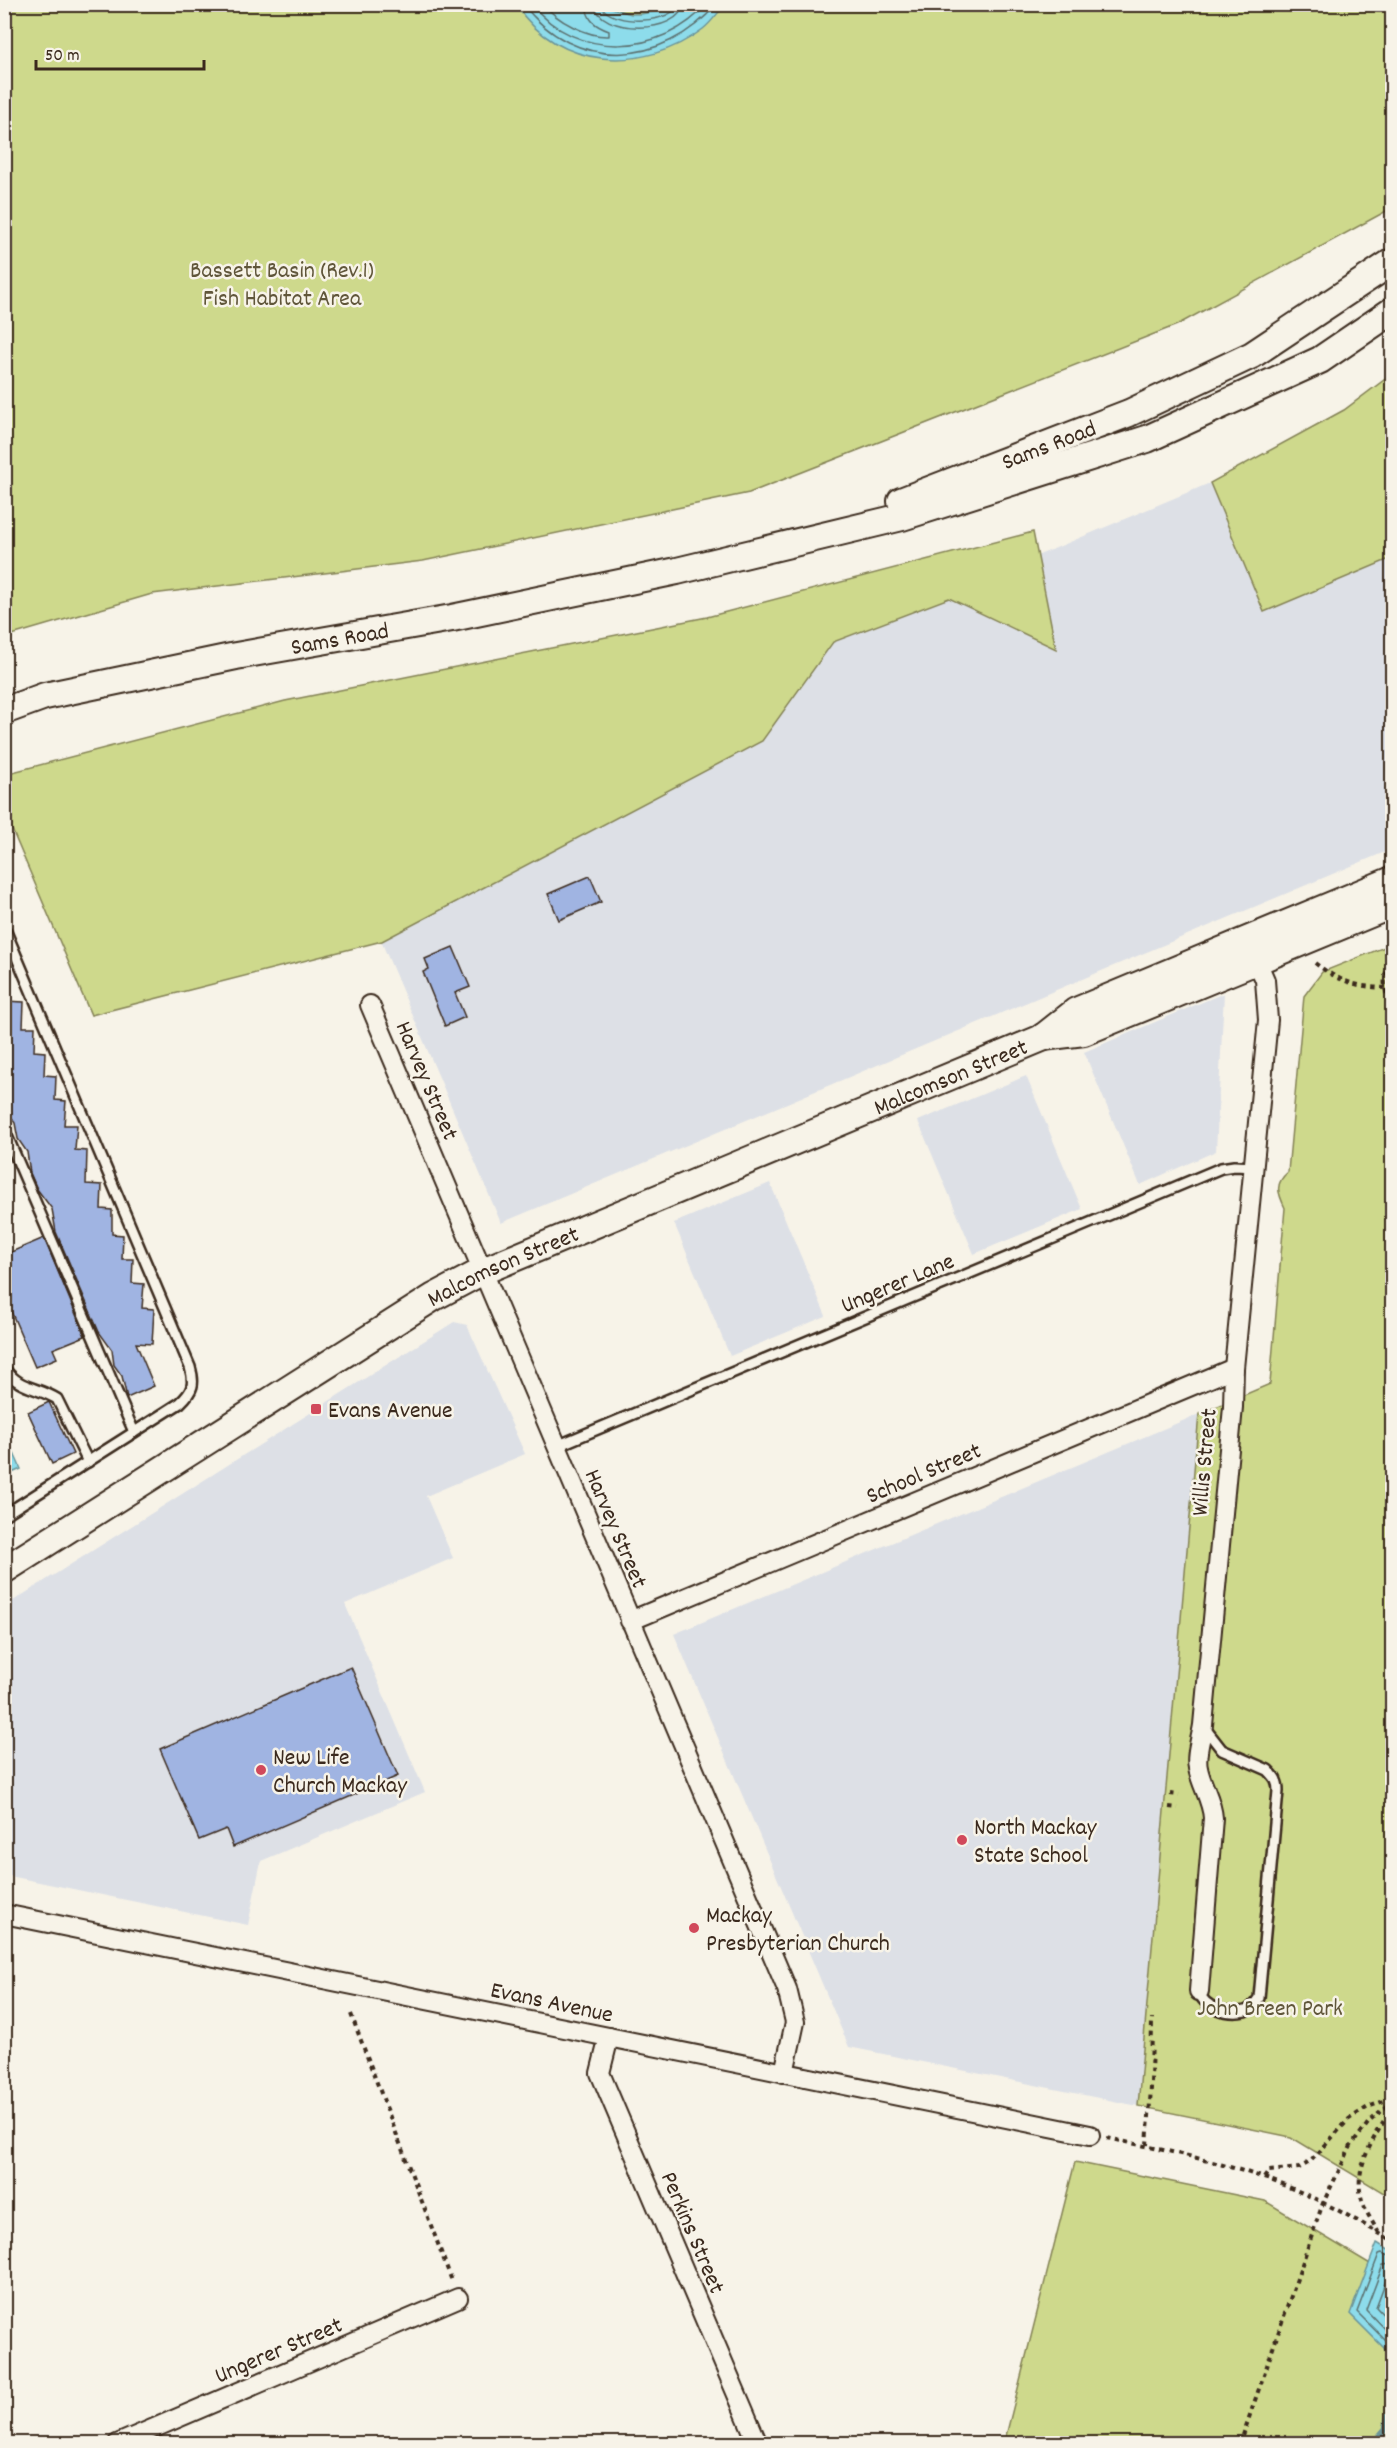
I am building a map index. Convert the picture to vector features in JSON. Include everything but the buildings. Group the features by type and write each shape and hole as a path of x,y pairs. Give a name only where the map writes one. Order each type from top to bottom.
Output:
{"main road":[{"name":"Sams Road","path":"677,571 899,502 1129,413 1252,355 1392,262"},
{"name":"Sams Road","path":"4,711 45,696 236,656 452,618 677,571 902,517 1148,439 1320,360 1392,311"},
{"name":"Malcomson Street","path":"4,1570 434,1297 483,1271 1042,1038 1084,1032 1392,880"},
{"name":"Malcomson Street","path":"1252,949 1392,905"}],"street":[{"name":"Willis Street","path":"1199,1990 1214,1818 1198,1770 1197,1760 1203,1725 1233,1407 1234,1368 1268,1020 1265,980 1252,949"},
{"name":"Harvey Street","path":"370,1005 787,1989 795,2022 784,2073"},
{"name":"School Street","path":"630,1621 1234,1368"},
{"name":"Evans Avenue","path":"4,1914 1090,2135"},
{"name":"Perkins Street","path":"609,2037 600,2073 758,2444"},
{"name":"Ungerer Street","path":"117,2444 458,2298"}],"lane":[{"path":"4,927 186,1356 194,1381 191,1393 180,1403 4,1515"},
{"path":"4,1129 134,1432"},
{"name":"Ungerer Lane","path":"557,1446 1221,1168 1255,1167"},
{"path":"4,1368 13,1380 48,1393 57,1399 87,1462"},
{"path":"1199,1990 1205,2003 1234,2011 1244,2011 1253,2007 1259,1998 1278,1783 1268,1770 1222,1750 1203,1725"}],"path":[{"path":"1315,963 1342,982 1354,986 1385,988"},
{"path":"1392,965 1386,972 1385,988 1392,1010"},
{"path":"1170,1794 1179,1796"},
{"path":"1169,1808 1178,1808"},
{"path":"351,2014 458,2298"},
{"path":"1147,2145 1152,2018"},
{"path":"1264,2178 1269,2171 1299,2168 1310,2162 1349,2119 1368,2107 1392,2100"},
{"path":"1240,2444 1323,2203 1351,2146 1369,2122 1392,2100"},
{"path":"1381,2235 1362,2202 1359,2183 1372,2140 1392,2109"},
{"path":"1090,2135 1147,2145 1264,2178 1323,2203 1392,2241"}],"shaded area":[{"path":"1210,483 1264,612 1392,558 1392,849 501,1223 342,849"},
{"path":"1224,993 1216,1151 1140,1185 1084,1052"},
{"path":"1026,1076 1082,1209 974,1254 918,1121"},
{"path":"770,1183 826,1316 730,1356 674,1223"},
{"path":"454,1322 467,1325 525,1454 426,1496 453,1558 345,1604 425,1792 261,1861 248,1925 5,1875 5,1606"},
{"name":"North Mackay State School","path":"1199,1414 1138,2106 849,2047 674,1634"}],"green space":[{"name":"Bassett Basin (Rev.1) Fish Habitat Area","path":"5,5 1392,5 1392,208 1177,325 749,493 423,561 152,594 5,637"},
{"path":"1392,374 1392,558 1264,612 1210,483 1344,410"},
{"path":"1033,532 1056,649 949,598 833,642 762,741 382,941 91,1015 10,825 5,797 5,774 285,701 707,617"},
{"name":"John Breen Park","path":"1392,944 1392,2198 1291,2137 1138,2106 1199,1414 1270,1384 1285,1208 1279,1185 1288,1172 1304,996 1322,972"},
{"path":"1075,2162 1265,2201 1392,2277 1392,2443 995,2444 1006,2436"}],"water":[{"path":"516,5 603,5 631,14 641,14 675,5 725,5 703,29 680,44 655,53 629,58 603,58 578,53 555,42 534,27"},
{"path":"4,1431 21,1469 5,1476 4,1476"},
{"path":"1377,2243 1392,2252 1392,2364 1384,2348 1350,2314"}],"waterway":[{"path":"1373,2444 1386,2429 1392,2397"}],"place":[{"name":"Evans Avenue","path":"316,1409"},
{"name":"New Life Church Mackay","path":"261,1770"},
{"name":"North Mackay State School","path":"962,1840"},
{"name":"Mackay Presbyterian Church","path":"694,1928"}]}
